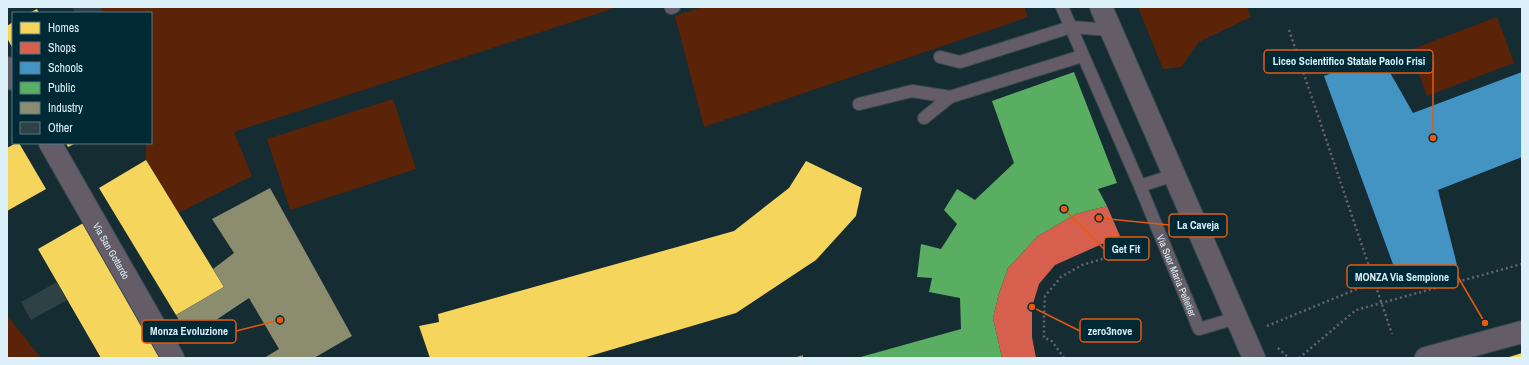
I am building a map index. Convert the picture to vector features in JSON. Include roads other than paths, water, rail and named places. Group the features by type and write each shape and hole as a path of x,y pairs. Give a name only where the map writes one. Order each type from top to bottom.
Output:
{"street":[{"path":"1100,7 1254,358"},
{"path":"7,68 12,77"},
{"name":"Via San Gottardo","path":"51,144 173,358"},
{"path":"1426,358 1522,332"}],"lane":[{"name":"Via Suor Maria Pelletier","path":"1062,7 1082,56 1140,186 1199,330 1240,327"},
{"path":"940,57 960,62 1071,27 1111,30"},
{"path":"924,118 950,97 1082,56"},
{"path":"859,104 912,91 950,97"},
{"path":"1140,186 1174,175"}],"place":[{"name":"Liceo Scientifico Statale Paolo Frisi","path":"1433,138"},
{"name":"Get Fit","path":"1064,209"},
{"name":"La Caveja","path":"1099,218"},
{"name":"zero3nove","path":"1032,307"},
{"name":"Monza Evoluzione","path":"280,320"},
{"name":"MONZA Via Sempione","path":"1485,323"}]}
